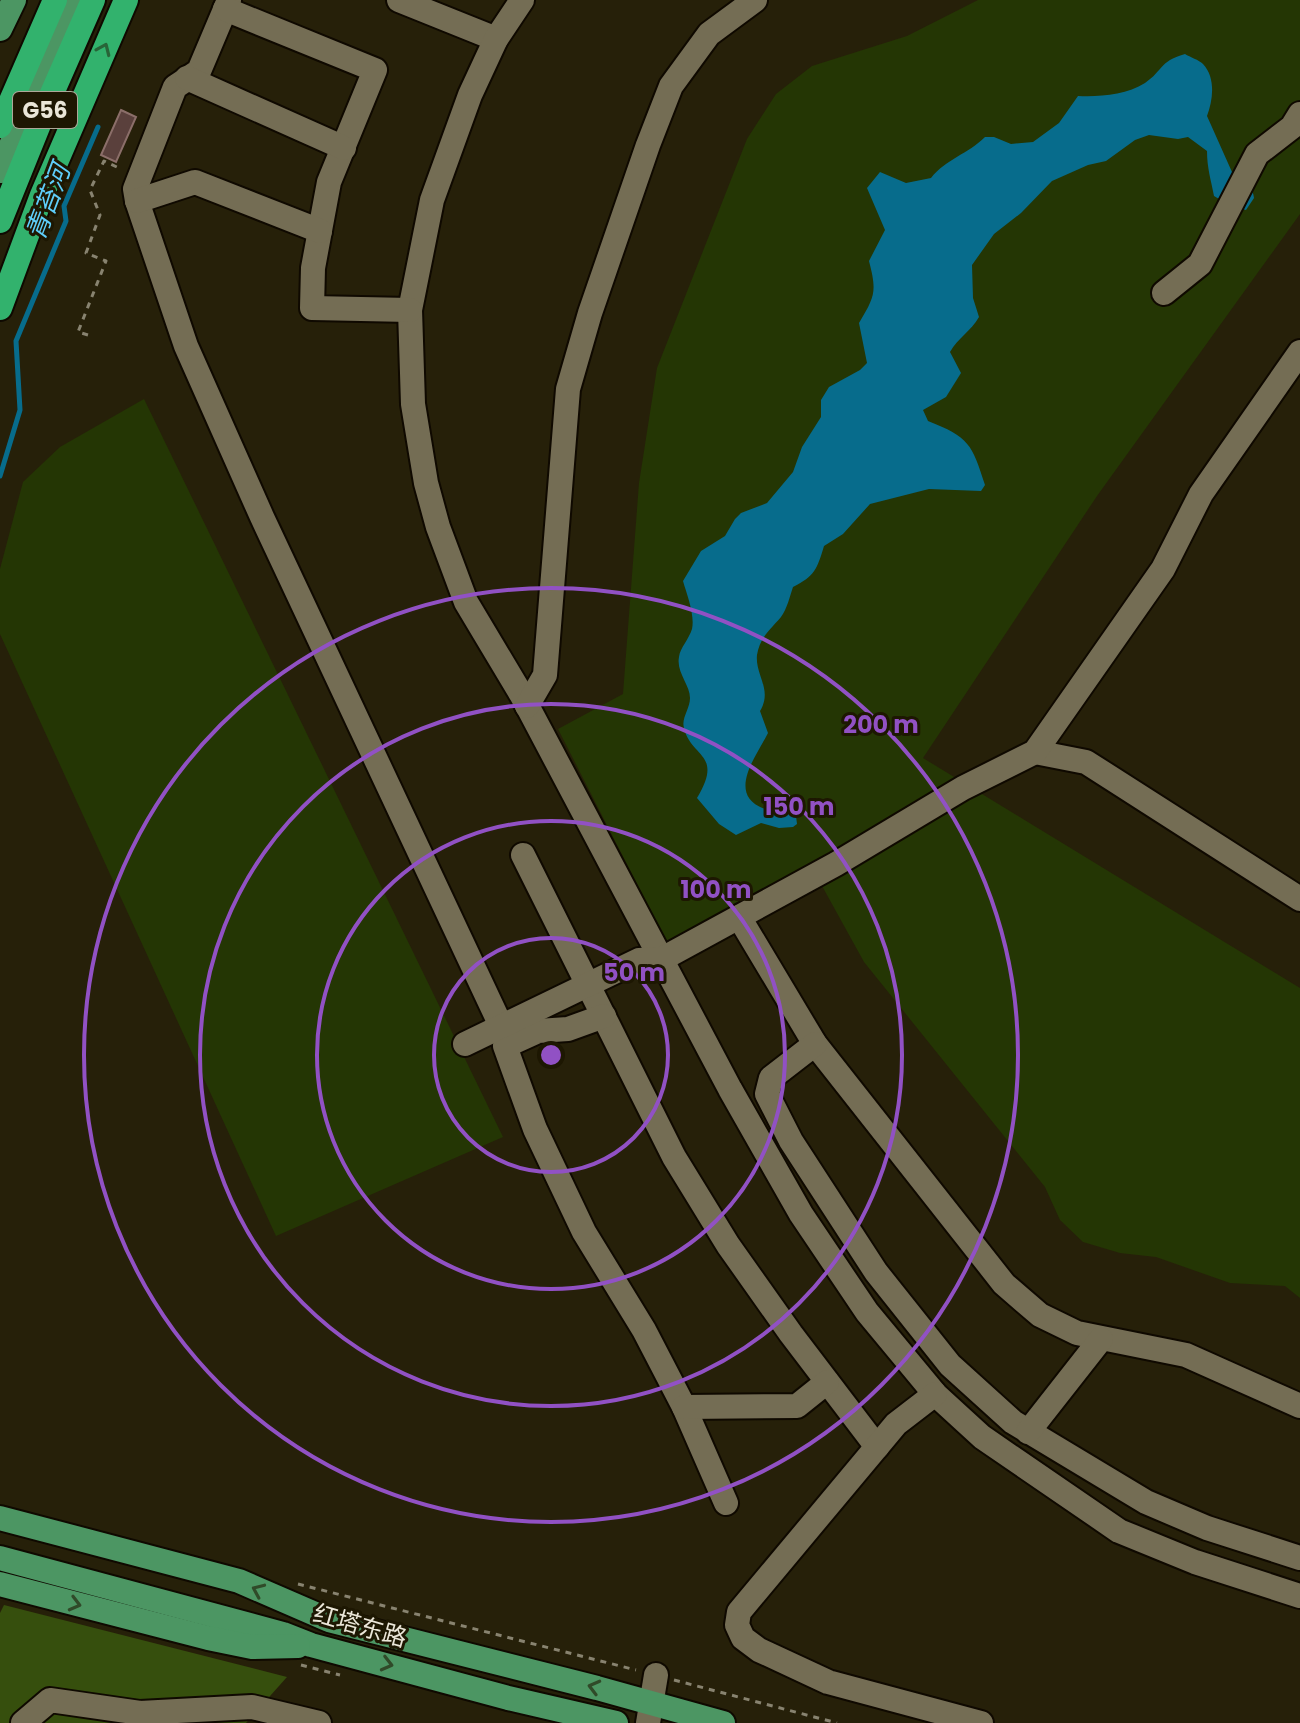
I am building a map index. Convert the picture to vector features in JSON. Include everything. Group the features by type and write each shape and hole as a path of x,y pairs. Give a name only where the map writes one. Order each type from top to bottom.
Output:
{"highway":[{"name":"G56","path":"0,126 55,0"},
{"name":"G56","path":"0,221 93,0"},
{"path":"0,308 83,98 126,0"}],"main road":[{"path":"0,29 14,0"},
{"path":"0,171 73,0"},
{"name":"红塔东路","path":"0,1518 239,1581 329,1620 650,1713 723,1723"},
{"name":"红塔东路","path":"0,1558 508,1698 616,1723"},
{"path":"0,1584 252,1647 311,1645"}],"street":[{"path":"399,0 496,39"},
{"path":"522,0 496,39 470,95 432,200 410,310 413,404 426,483 438,527 466,602 527,706 730,1089 801,1214 867,1312 935,1394 982,1437 1119,1531 1195,1562 1300,1596"},
{"path":"527,706 545,675 568,389 590,313 671,86 709,34 755,0"},
{"path":"410,310 312,308 313,268 329,182 375,70 227,4 199,71 175,87 138,189 186,346 502,1028"},
{"path":"187,78 344,148"},
{"path":"1164,293 1200,264 1257,154 1292,127 1300,114"},
{"path":"138,189 195,182 320,231"},
{"path":"465,1044 639,960 662,959 836,864 963,788 1035,752 1163,569 1201,494 1300,352"},
{"path":"1035,752 1086,762 1300,899"},
{"path":"523,855 674,1157 728,1245 877,1447"},
{"path":"739,917 815,1044 1004,1284 1040,1315 1077,1333 1186,1355 1300,1406"},
{"path":"604,1016 568,1029 538,1031 505,1046 535,1129 584,1232 644,1330 684,1407 726,1503"},
{"path":"815,1044 771,1078 767,1094 791,1141 876,1272 950,1365 1013,1422 1146,1502 1207,1528 1300,1558"},
{"path":"1028,1432 1101,1339"},
{"path":"684,1407 797,1406 827,1382"},
{"path":"935,1394 896,1424 739,1612 737,1625 743,1638 759,1650 828,1682 981,1723"},
{"path":"650,1713 656,1675"},
{"path":"23,1723 50,1700 136,1718 252,1707 319,1723"}],"path":[{"path":"88,335 78,332 106,261 86,253 100,215 90,190 104,161 138,189"},
{"path":"296,1583 837,1723"}],"green space":[{"path":"978,0 1300,0 1300,214 1097,496 923,758 1300,988 1300,1298 1285,1286 1230,1283 1156,1257 1120,1253 1083,1242 1060,1220 1045,1187 864,962 811,866 667,943 558,729 623,694 639,483 657,368 747,139 776,94 812,66 907,36"},
{"path":"144,399 503,1137 276,1236 0,634 0,569 23,482 60,447"},
{"path":"4,1605 287,1677 246,1723 0,1723 0,1613"}],"water":[{"path":"1185,54 1201,63 1210,76 1211,103 1207,116 1236,181 1251,189 1254,198 1246,210 1214,196 1207,151 1188,137 1178,139 1149,135 1135,140 1106,161 1088,165 1052,181 1021,213 994,234 972,265 973,298 979,317 950,352 961,373 946,397 923,410 928,421 961,437 967,444 985,485 981,491 929,489 870,504 843,534 824,546 814,571 793,587 783,614 758,649 757,662 765,696 760,711 768,733 747,774 745,785 753,803 796,816 797,824 779,828 761,823 736,835 719,824 697,798 704,783 707,764 688,738 683,724 690,698 679,668 679,657 693,623 683,581 701,551 725,536 741,513 767,503 793,472 802,447 821,417 821,400 829,387 867,363 859,323 873,294 869,261 885,230 867,188 880,172 906,183 931,178 985,137 1011,144 1033,142 1059,123 1078,96 1129,90 1145,83 1165,63"}],"building":[{"path":"121,110 136,117 116,162 101,155"}],"waterway":[{"name":"青苔河","path":"0,476 20,410 16,341 66,221 64,206 98,127"}]}
